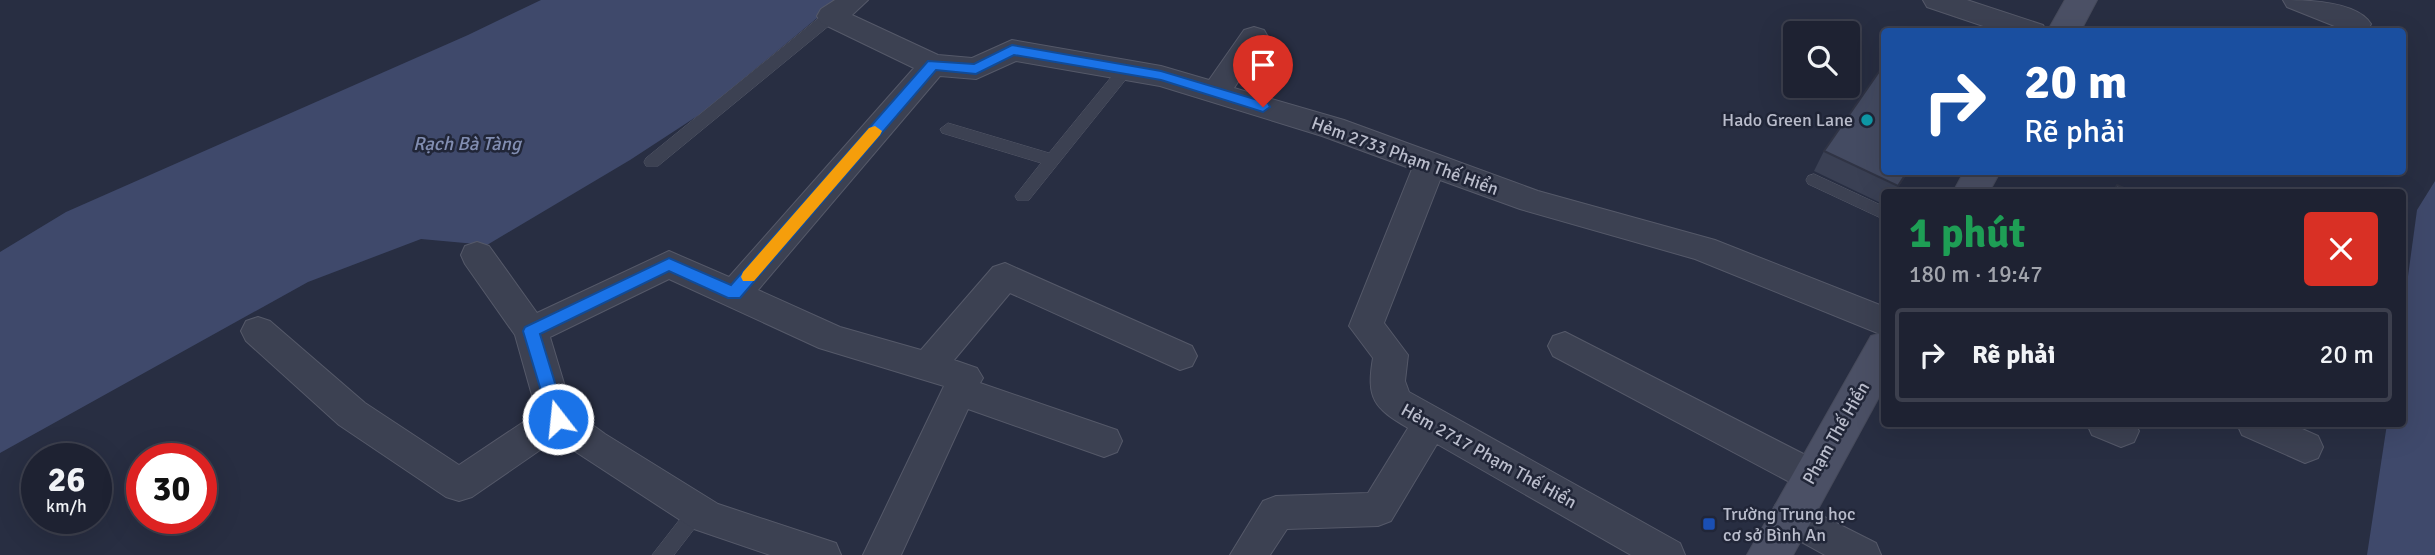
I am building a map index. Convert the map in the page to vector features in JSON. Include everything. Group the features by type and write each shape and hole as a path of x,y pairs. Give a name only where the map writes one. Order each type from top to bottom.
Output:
{"main road":[{"path":"2065,28 2081,0"},
{"name":"Phạm Thế Hiển","path":"1769,555 1881,355"}],"street":[{"path":"1937,0 2021,28"},
{"path":"2297,0 2357,24"},
{"name":"Hẻm 2733 Phạm Thế Hiển","path":"843,8 933,65 976,69 1012,50 1161,76 1333,128 1531,201 1703,249 1881,320"},
{"path":"1216,92 1254,37"},
{"path":"734,294 933,65"},
{"name":"Hẻm 2717 Phạm Thế Hiển","path":"1430,164 1366,326 1391,355 1387,380 1394,402 1666,555"},
{"path":"477,255 531,331 558,419 592,445 707,517 822,555"},
{"path":"531,331 669,264 831,338 965,378 882,555"},
{"path":"928,367 1004,276 1180,356"},
{"path":"258,331 352,414 459,485 558,419"},
{"path":"1564,346 1812,475"},
{"path":"959,391 1104,441"},
{"path":"1248,555 1276,513 1378,509 1430,424"},
{"path":"2262,427 2305,447"},
{"path":"1789,516 1862,555"}],"lane":[{"path":"652,162 843,8"},
{"path":"1023,196 1126,69"},
{"path":"948,129 1052,160"},
{"path":"1814,180 1881,212"},
{"path":"662,555 698,510"}],"water":[{"name":"Rạch Bà Tàng","path":"541,0 839,0 702,113 630,160 487,245 421,239 308,282 0,453 0,252 66,212 468,35"},
{"path":"2435,181 2435,555 2367,555 2387,427 2406,427 2406,291 2417,210"}],"building":[{"path":"1881,69 1881,175 1905,175 1898,186 1824,151"}],"slow traffic":[{"path":"749,277 875,131"}],"place":[{"name":"Hado Green Lane","path":"1867,120"},
{"name":"Trường Trung học cơ sở Bình An","path":"1709,524"}],"route":[{"path":"558,419 531,331 669,264 734,294 933,65 976,69 1012,50 1161,76 1263,107"}]}
